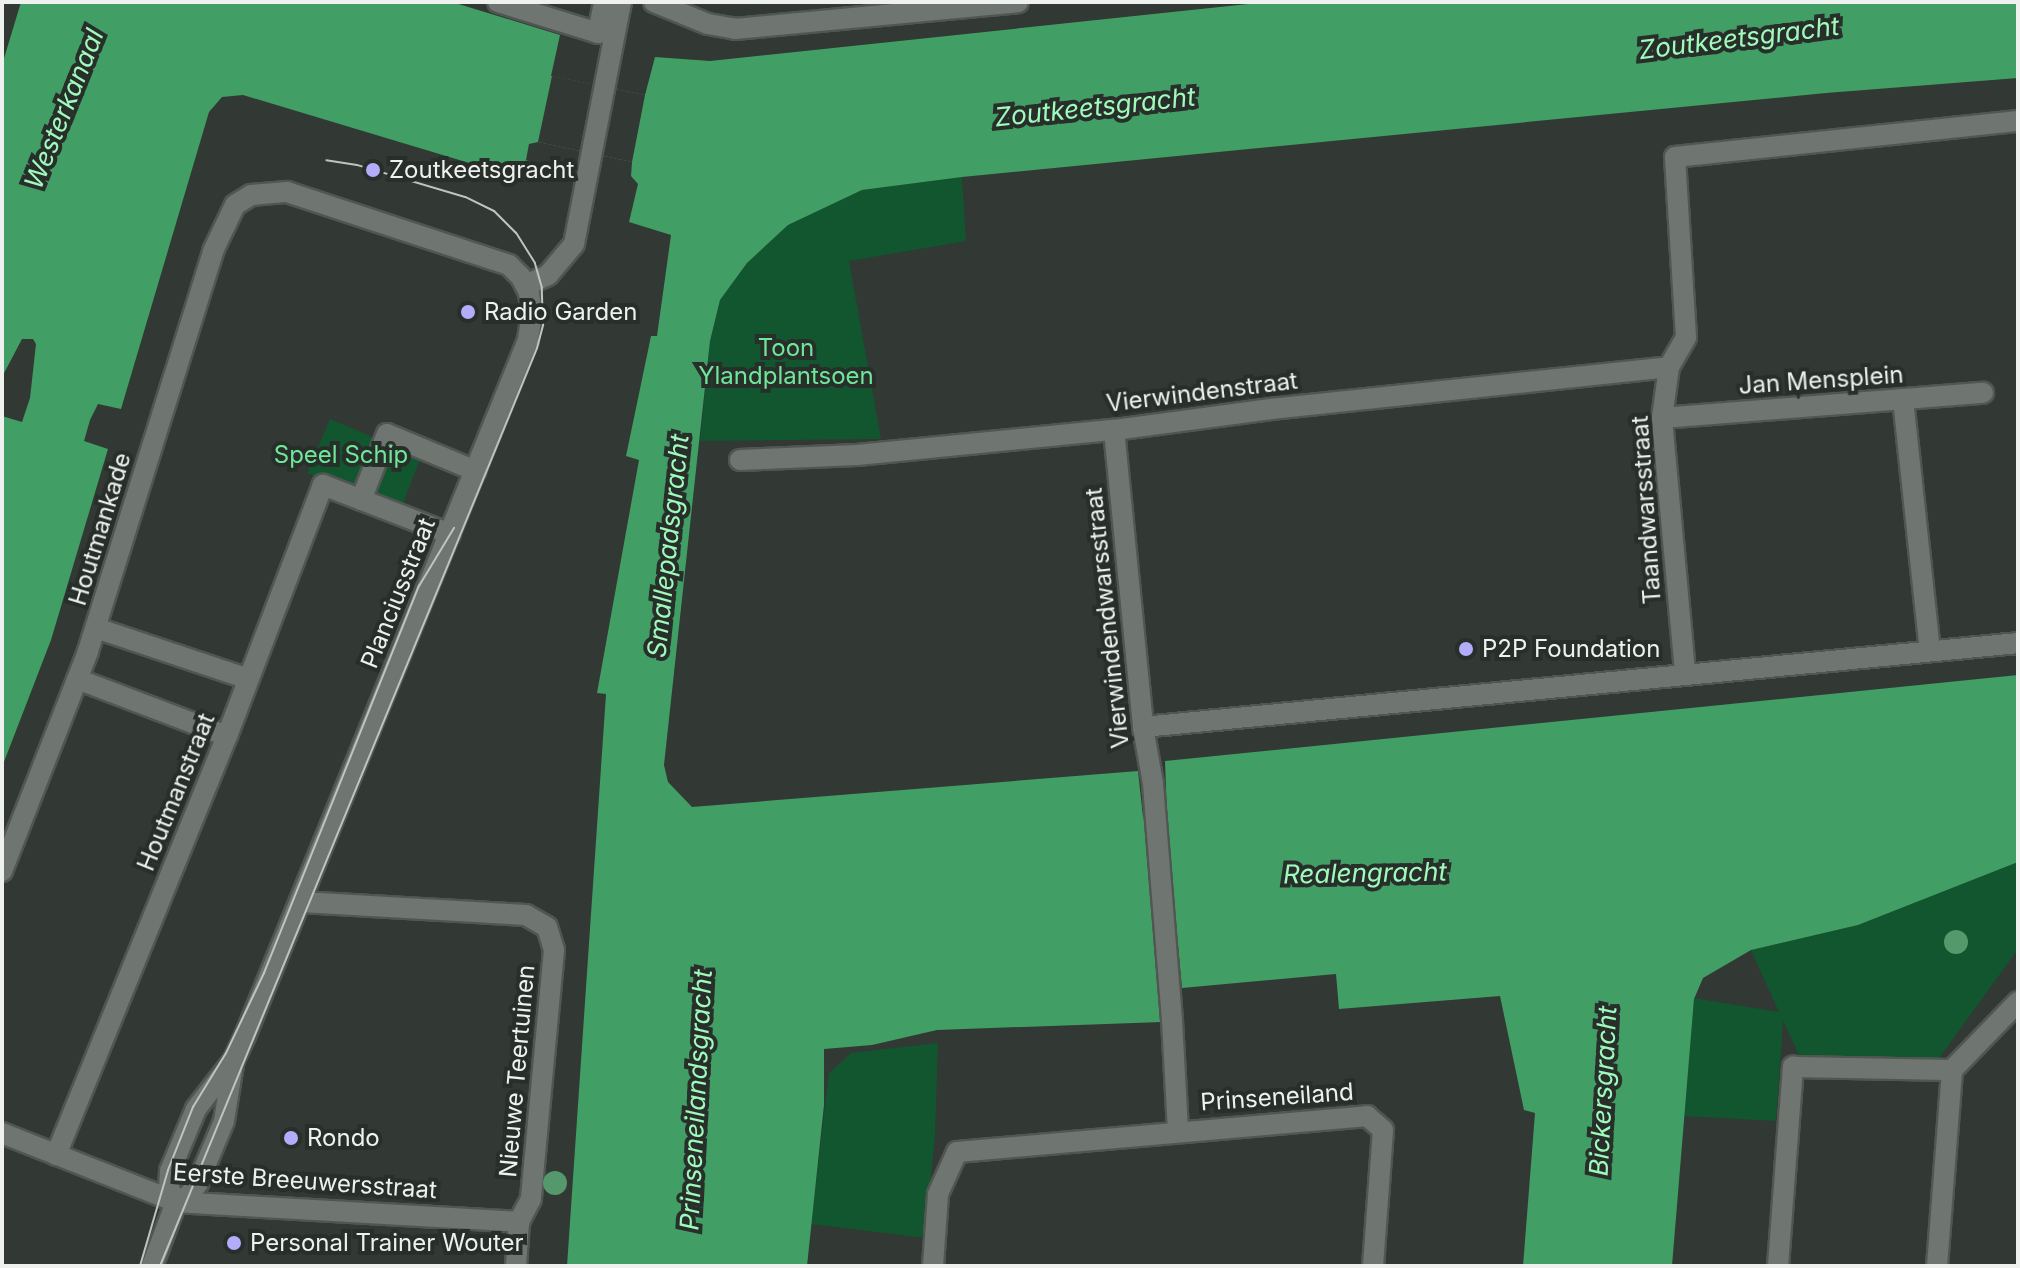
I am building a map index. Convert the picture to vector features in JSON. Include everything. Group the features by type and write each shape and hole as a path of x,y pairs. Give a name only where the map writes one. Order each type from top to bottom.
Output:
{"street":[{"path":"498,2 598,33 604,2"},
{"path":"526,285 548,275 574,244 621,2"},
{"path":"654,2 708,24 735,29 1018,2"},
{"name":"Taandwarsstraat","path":"1685,672 1662,418 1669,367 1686,337 1675,157 2018,121"},
{"name":"Houtmankade","path":"2,871 96,628 213,251 228,215 239,201 269,191 301,196 496,258 509,265 526,285"},
{"name":"Planciusstraat","path":"152,1266 176,1202 189,1195 198,1183 224,1121 234,1060 528,340 532,314 526,285"},
{"name":"Vierwindenstraat","path":"740,460 857,455 1114,430 1271,409 1669,367"},
{"name":"Jan Mensplein","path":"1662,418 1983,393"},
{"path":"1903,399 1930,651"},
{"name":"Vierwindendwarsstraat","path":"1114,430 1143,727 1154,800 1172,1020"},
{"path":"361,500 387,434 476,471"},
{"name":"Houtmanstraat","path":"56,1155 227,736 323,485 450,534"},
{"path":"96,628 248,679"},
{"path":"1143,727 1685,672 2018,643"},
{"path":"77,679 227,736"},
{"name":"Nieuwe Teertuinen","path":"301,902 526,915 547,927 554,950 531,1199 519,1222 516,1266"},
{"path":"1937,1266 1952,1070 2018,1002"},
{"name":"Prinseneiland","path":"1172,1020 1178,1130"},
{"name":"Planciusstraat","path":"176,1202 169,1189 170,1171 180,1146 196,1109 234,1060"},
{"path":"1778,1266 1793,1067 1952,1070"},
{"name":"Prinseneiland","path":"933,1266 938,1194 957,1152 1178,1130 1367,1116 1383,1130 1373,1266"},
{"name":"Eerste Breeuwersstraat","path":"2,1133 176,1202 519,1222"}],"green space":[{"name":"Toon Ylandplantsoen","path":"962,177 966,241 849,261 881,439 700,441 710,341 720,300 747,263 788,225 862,190"},
{"name":"Speel Schip","path":"330,419 375,438 352,492 307,473"},
{"path":"390,445 421,457 400,511 369,499"},
{"path":"2018,862 2018,949 1937,1061 1800,1057 1783,1021 1776,1121 1684,1116 1694,998 1779,1012 1751,950 1858,925"},
{"path":"938,1043 935,1135 925,1238 811,1224 829,1073 851,1053"}],"water":[{"path":"21,2 452,2 560,35 551,76 645,95 655,57 710,61 1267,2 2018,2 2018,78 1826,93 962,177 862,190 788,225 747,263 720,300 710,341 664,765 668,782 692,807 1138,771 1143,817 1167,815 1165,761 2018,675 2018,862 1858,925 1751,950 1703,978 1694,999 1672,1266 1523,1266 1535,1113 1524,1110 1500,996 1339,1009 1336,974 1182,988 1178,945 1156,948 1162,1022 937,1030 872,1045 824,1049 824,1105 807,1266 567,1266 606,694 597,693 639,460 626,456 651,336 657,336 671,235 629,222 638,184 631,176 632,162 538,142 529,144 526,160 533,162 529,181 243,95 222,97 209,112 121,409 98,404 90,420 84,441 108,449 51,640 2,767 2,416 22,422 30,398 36,344 33,339 22,339 2,377 2,65"}],"pier":[{"path":"552,76 645,95 632,162 538,142"}],"tram line":[{"path":"160,1266 537,348 543,325 542,288 535,263 516,233 494,211 465,197 357,165 326,160"},
{"path":"140,1266 168,1170 193,1107 226,1053 264,973 419,586 454,528"}],"place":[{"name":"Zoutkeetsgracht","path":"373,170"},
{"name":"Radio Garden","path":"468,312"},
{"name":"P2P Foundation","path":"1466,649"},
{"name":"Rondo","path":"291,1138"},
{"name":"Personal Trainer Wouter","path":"234,1243"}],"water label":[{"name":"Westerkanaal","path":"64,109"},
{"name":"Smallepadsgracht","path":"668,546"},
{"name":"Realengracht","path":"1365,873"},
{"name":"Bickersgracht","path":"1603,1091"},
{"name":"Prinseneilandsgracht","path":"696,1100"}]}
